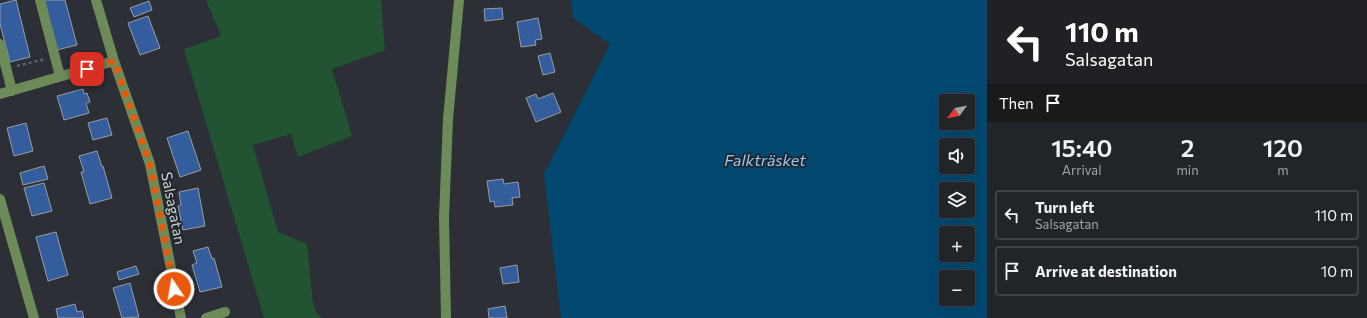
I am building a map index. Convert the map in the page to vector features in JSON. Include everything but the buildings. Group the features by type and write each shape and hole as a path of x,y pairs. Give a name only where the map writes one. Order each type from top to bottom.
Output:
{"street":[{"path":"40,0 60,76"},
{"name":"Salsagatan","path":"96,0 114,61 150,164 181,318"},
{"path":"446,318 444,217 448,119 459,0"},
{"path":"0,44 12,91"},
{"path":"0,94 114,61"},
{"path":"0,199 34,318"},
{"path":"206,318 225,312"}],"path":[{"path":"6,69 55,56"}],"green space":[{"path":"206,0 381,0 385,50 332,69 352,136 298,157 291,134 253,145 278,232 307,244 313,304 317,314 322,318 264,318 184,49 221,36"}],"water":[{"name":"Falkträsket","path":"571,0 987,0 987,318 561,318 544,174 610,44 573,18"}],"route":[{"path":"87,69 114,61 150,164 174,289"}]}
